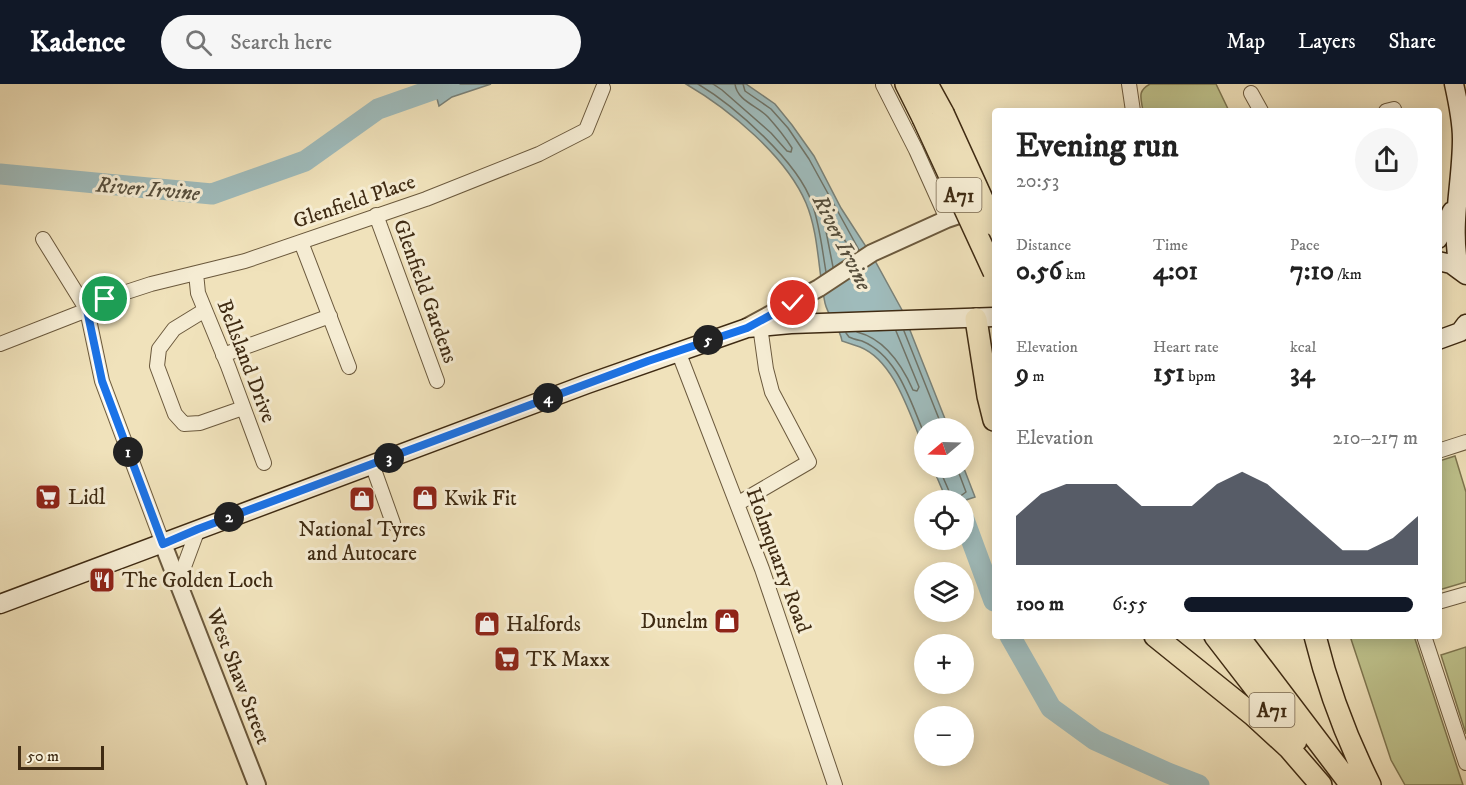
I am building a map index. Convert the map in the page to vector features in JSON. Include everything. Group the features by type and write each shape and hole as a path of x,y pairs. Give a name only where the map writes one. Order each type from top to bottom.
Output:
{"main road":[{"name":"A71","path":"906,84 933,116 992,221"},
{"name":"A71","path":"927,84 933,116 992,267"},
{"path":"1454,84 1462,139 1454,242 1462,272"},
{"path":"1442,231 1456,202"},
{"path":"1442,262 1451,264 1462,272"},
{"path":"0,604 678,351 753,327 985,318 988,396 992,412"},
{"path":"1442,339 1460,332 1466,324"},
{"path":"1159,639 1253,715 1289,748 1321,785"},
{"name":"A71","path":"1217,639 1329,785"},
{"name":"A71","path":"1240,639 1352,785"},
{"path":"1316,639 1325,679 1370,785"}],"street":[{"path":"1129,84 1133,108"},
{"path":"883,85 947,219"},
{"name":"Glenfield Place","path":"0,344 87,310 105,299 245,261 426,199 539,154 586,130 603,88"},
{"path":"1251,93 1259,108"},
{"path":"737,504 809,462 772,392 753,327 872,253 947,219 992,204"},
{"name":"Glenfield Gardens","path":"376,215 437,381"},
{"path":"43,239 87,310 102,381 163,544"},
{"path":"301,242 349,367"},
{"name":"Bellsland Drive","path":"196,273 198,293 264,464"},
{"path":"791,324 793,303"},
{"path":"205,309 174,329 159,349 157,366 175,414 184,424 200,423 243,408"},
{"path":"224,356 330,316"},
{"name":"Holmquarry Road","path":"678,351 762,569 835,785"},
{"path":"1442,450 1466,442"},
{"path":"372,464 393,523"},
{"path":"178,583 198,529"},
{"name":"West Shaw Street","path":"163,544 257,785"},
{"path":"1442,601 1466,594"},
{"path":"1425,639 1466,763"}],"green space":[{"path":"1150,84 1216,84 1228,108 1142,108 1142,92"},
{"path":"1455,456 1466,492 1466,582 1442,589 1442,460"},
{"path":"1351,639 1415,639 1463,785 1405,785 1391,760"},
{"path":"1466,647 1466,734 1441,655"}],"water":[{"path":"433,84 491,84 452,97 439,106"},
{"path":"686,84 746,84 775,104 792,125 814,156 841,208 874,259 902,310 945,418 914,418 914,423 900,391 883,364 860,347 842,341 825,303 813,227 806,203 797,185 771,151 755,135 703,94"},
{"path":"937,478 968,478 972,490 942,490"}],"waterway":[{"name":"River Irvine","path":"0,174 212,194 305,161 378,109 449,84"},
{"name":"River Irvine","path":"974,547 992,596"},
{"name":"River Irvine","path":"1012,639 1051,708 1095,740 1199,785"}],"place":[{"name":"Lidl","path":"48,497"},
{"name":"Kwik Fit","path":"425,498"},
{"name":"National Tyres and Autocare","path":"362,499"},
{"name":"The Golden Loch","path":"102,580"},
{"name":"Dunelm","path":"727,621"},
{"name":"Halfords","path":"487,624"},
{"name":"TK Maxx","path":"507,659"}],"route":[{"path":"105,299 87,310 102,381 163,544 648,361 747,328 793,303"}]}
